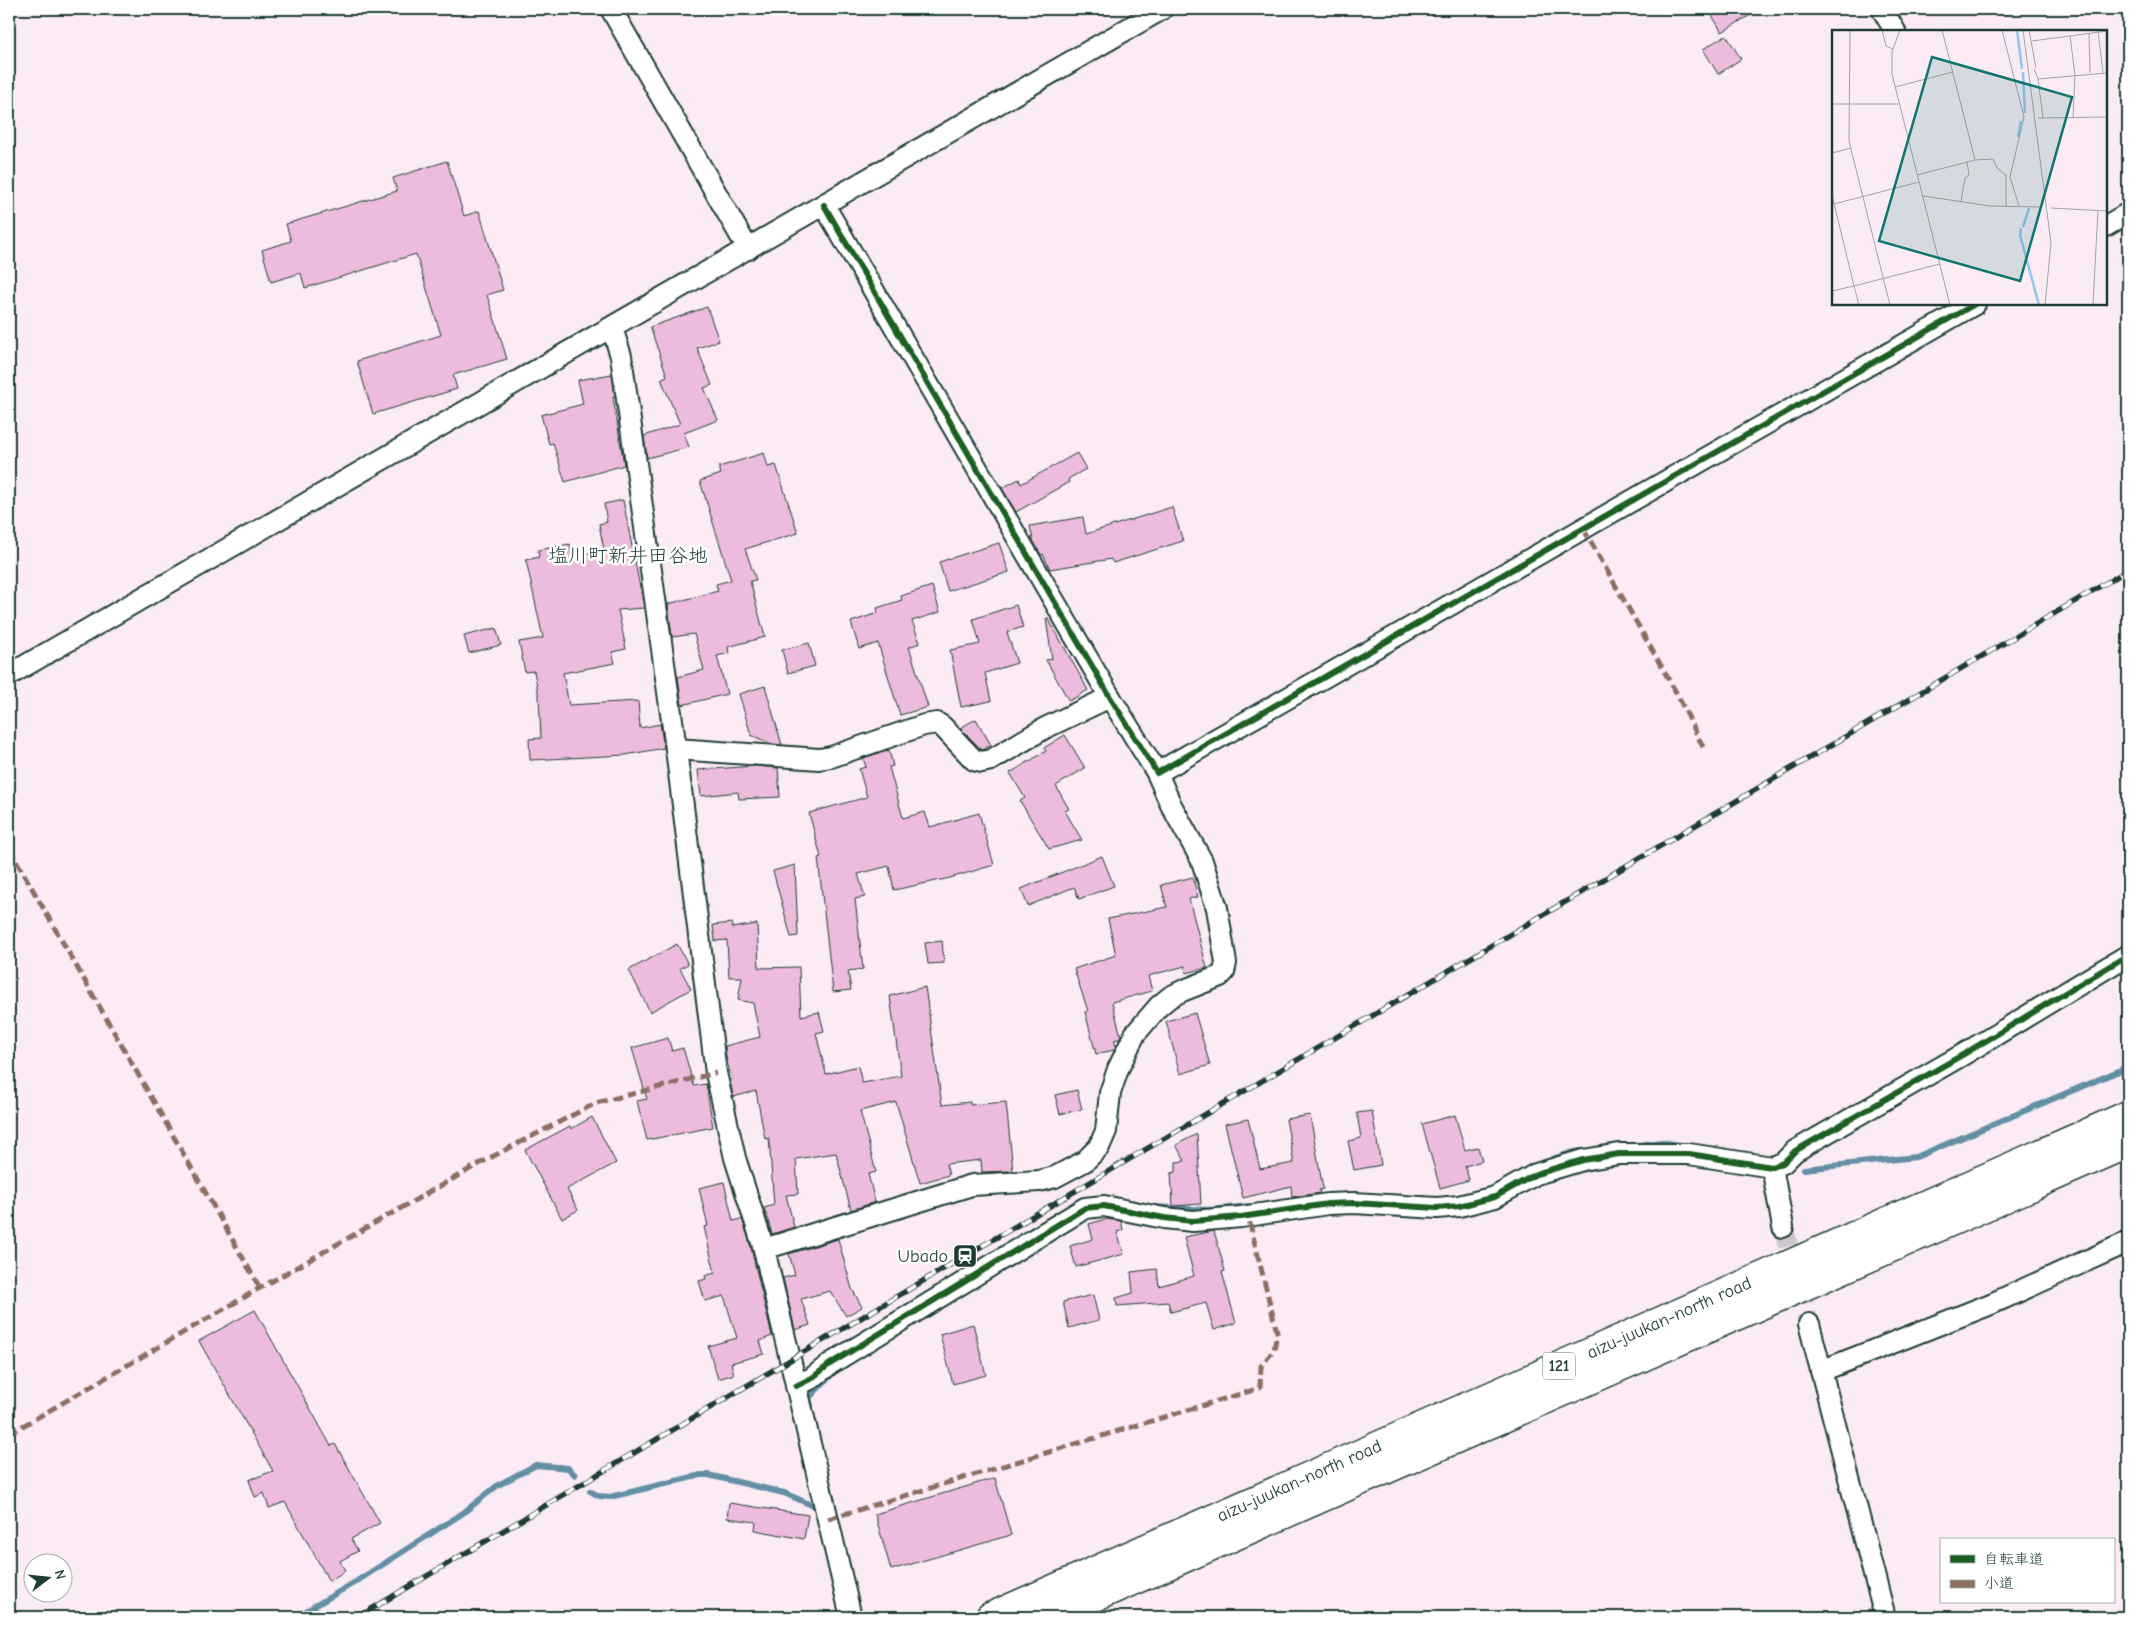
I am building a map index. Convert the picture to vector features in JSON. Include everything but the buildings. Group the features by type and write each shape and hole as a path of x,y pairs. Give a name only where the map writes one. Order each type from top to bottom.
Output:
{"highway":[{"name":"aizu-juukan-north road","path":"990,1617 2128,1115"},
{"name":"aizu-juukan-north road","path":"1050,1617 2128,1144"}],"street":[{"path":"611,9 748,249"},
{"path":"9,675 1162,9"},
{"path":"1882,9 1894,30"},
{"path":"764,1249 972,1185 1039,1181 1055,1177 1092,1155 1099,1147 1106,1131 1108,1102 1118,1069 1135,1034 1159,1006 1182,991 1220,976 1224,972 1226,963 1217,908 1202,861 1171,805 1157,773 1110,697 824,205"},
{"path":"2107,225 2128,213"},
{"path":"1157,773 1972,305"},
{"path":"612,328 622,356 676,749 718,1082 735,1158 764,1249 851,1617"},
{"path":"676,749 825,759 937,723 970,757 982,762 991,760 1046,728 1110,697"},
{"path":"796,1386 812,1378 839,1359 1084,1208 1104,1206 1164,1218 1193,1221 1241,1217 1328,1204 1354,1203 1437,1208 1459,1206 1495,1197 1510,1186 1536,1174 1583,1160 1618,1154 1689,1154 1772,1167 1783,1163 1795,1151 1964,1054 2128,955"},
{"path":"1772,1167 1783,1227"},
{"path":"1821,1370 1992,1304 2128,1242"},
{"path":"1809,1324 1885,1617"}],"waterway":[{"path":"1804,1169 1916,1157 2128,1067"},
{"path":"1638,1145 1661,1142 1680,1145"},
{"path":"1552,1159 1581,1151"},
{"path":"1154,1207 1209,1210 1249,1206"},
{"path":"811,1405 809,1398 833,1373"},
{"path":"296,1617 357,1581 463,1513 498,1485 536,1465 568,1468 575,1475"},
{"path":"590,1491 599,1496 610,1497 701,1475 708,1475 784,1493 821,1509"}],"tunnel":[{"path":"1783,1227 1809,1324"}],"railway":[{"path":"358,1617 965,1256 2128,570"}],"marked path":[{"path":"1583,528 1677,694 1704,749"},
{"path":"9,848 260,1288"},
{"path":"9,1434 260,1288 486,1160 596,1103 716,1073"},
{"path":"828,1519 1260,1387 1261,1366 1274,1350 1277,1332 1248,1216"}],"cycle path":[{"path":"824,205 1110,697 1157,773 1973,305"},
{"path":"796,1386 812,1378 830,1364 1085,1208 1104,1206 1164,1218 1193,1221 1241,1217 1328,1204 1354,1203 1437,1208 1459,1206 1495,1197 1536,1174 1583,1160 1619,1154 1689,1154 1772,1167 1783,1163 1795,1151 1964,1054 2128,955"}],"place":[{"name":"Ubado","path":"965,1256"}],"district":[{"name":"塩川町新井田谷地","path":"628,555"}]}
